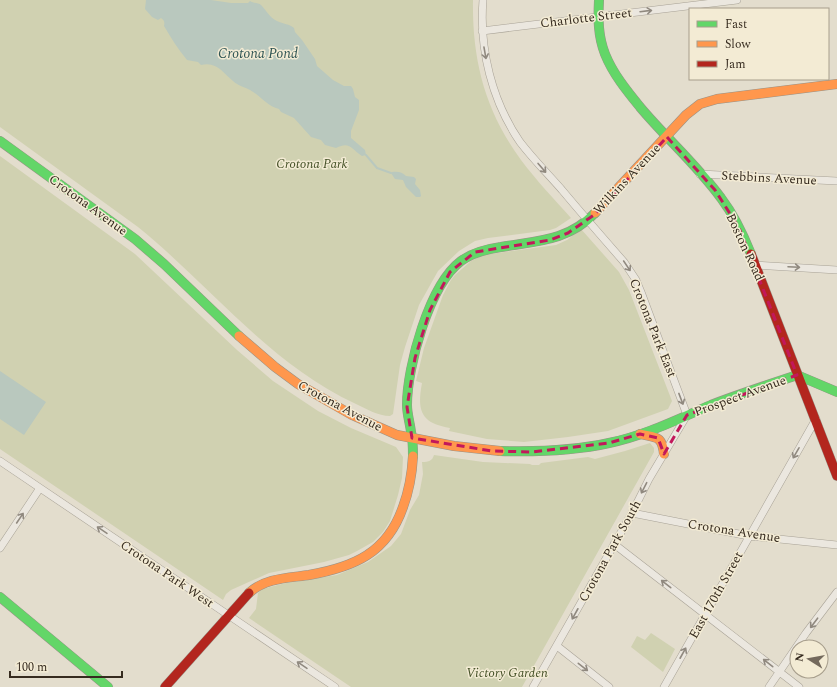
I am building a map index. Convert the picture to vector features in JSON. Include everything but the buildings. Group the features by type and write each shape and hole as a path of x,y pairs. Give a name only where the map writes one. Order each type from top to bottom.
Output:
{"street":[{"name":"Crotona Park East","path":"482,0 481,21 485,51 492,82 501,106 512,128 529,153 624,262 636,280 687,415"},
{"name":"Boston Road","path":"599,0 598,17 601,42 614,73 635,101 715,190 731,213 739,228 816,419 837,476"},
{"name":"Charlotte Street","path":"482,31 736,0"},
{"name":"Wilkins Avenue","path":"165,687 247,594 261,584 333,570 345,566 383,544 391,535 410,484 412,471 412,438 407,407 412,372 419,341 441,285 450,272 462,261 475,252 489,248 556,238 568,233 588,220 666,136 695,107 704,102 717,99 837,84"},
{"name":"Crotona Avenue","path":"0,141 135,239 164,264 251,347 298,384 322,399 364,421 397,435 471,449 492,451 524,452 568,449 609,443 640,434 687,415"},
{"name":"Stebbins Avenue","path":"700,174 837,181"},
{"path":"755,265 837,270"},
{"name":"Prospect Avenue","path":"687,415 797,375 837,392"},
{"name":"Crotona Park South","path":"533,687 687,415"},
{"name":"East 170th Street","path":"664,687 816,419"},
{"path":"640,434 658,438 663,444 664,454"},
{"name":"Crotona Park West","path":"0,461 335,687"},
{"path":"0,548 40,488"},
{"name":"Crotona Avenue","path":"632,512 750,536 837,545"},
{"path":"614,544 799,687"},
{"path":"769,687 806,633 837,592"},
{"path":"0,597 108,687"},
{"path":"557,646 609,687"}],"highlighted area":[{"path":"667,137 715,190 739,228 797,375 687,415 664,454 658,438 640,434 609,443 532,452 492,451 412,438 407,407 415,358 430,310 450,272 475,252 550,240 568,233 594,215"}],"green space":[{"name":"Crotona Park","path":"0,0 473,0 473,22 478,64 483,84 498,123 521,160 571,218 556,228 550,230 475,241 459,251 438,271 419,305 405,347 400,365 393,414 386,416 377,414 324,387 295,367 242,323 165,250 138,227 0,127"},
{"path":"0,156 135,254 237,350 273,381 318,411 351,428 396,447 403,457 402,478 398,495 390,521 383,532 373,542 349,555 324,562 269,573 231,590 226,594 223,600 0,449"},
{"path":"581,229 619,272 629,290 672,401 668,409 608,431 524,442 487,439 449,431 450,428 432,423 423,414 420,401 422,383 416,381 424,348 443,295 451,280 471,261 483,255 556,245 567,240"},
{"name":"Victory Garden","path":"650,443 654,448 654,452 522,687 351,687 249,618 256,609 258,593 262,589 286,583 337,575 368,562 391,546 401,534 410,510 419,495 423,474 422,462 430,461 434,455 483,462 539,465 541,463 588,457 595,459"},
{"path":"651,633 675,649 663,672 631,647 637,636 645,640"}],"water":[{"name":"Crotona Pond","path":"146,0 211,0 231,3 248,3 250,1 261,5 274,19 294,28 295,32 315,59 317,66 333,80 344,86 351,86 353,89 355,97 359,100 359,110 351,131 351,138 365,150 366,155 362,156 350,147 344,145 336,148 325,145 321,140 311,137 294,118 271,106 254,92 237,84 216,66 207,64 201,65 198,62 187,60 164,26 163,20 161,18 158,20 152,17 145,9"},
{"path":"400,172 406,176 414,177 416,179 415,184 420,190 421,196 416,197 406,187 403,180 395,179 391,173"},
{"path":"0,371 46,402 24,435 0,419"}],"waterway":[{"path":"366,155 377,168 391,173"}],"traffic: fast":[{"path":"599,0 601,41 605,54 616,75 640,107 712,186 730,211 751,254"},
{"path":"0,141 135,239 164,264 239,336"},
{"path":"413,456 413,441 407,412 411,370 422,328 430,307 439,288 449,273 465,258 485,250 539,241 563,234 585,222 595,213"},
{"path":"500,451 541,451 568,449 595,446 622,440 661,427 711,405 797,375 837,392"},
{"path":"0,597 108,687"}],"traffic: slow":[{"path":"595,213 686,115 700,104 717,99 837,84"},
{"path":"239,336 275,367 298,384 352,415 397,435 454,446 500,451"},
{"path":"640,434 660,440 664,454"},
{"path":"249,593 262,584 285,578 325,572 340,567 354,562 378,547 388,536 403,507 410,482 413,456"}],"traffic: jam":[{"path":"751,254 837,476"},
{"path":"165,687 249,593"}]}
